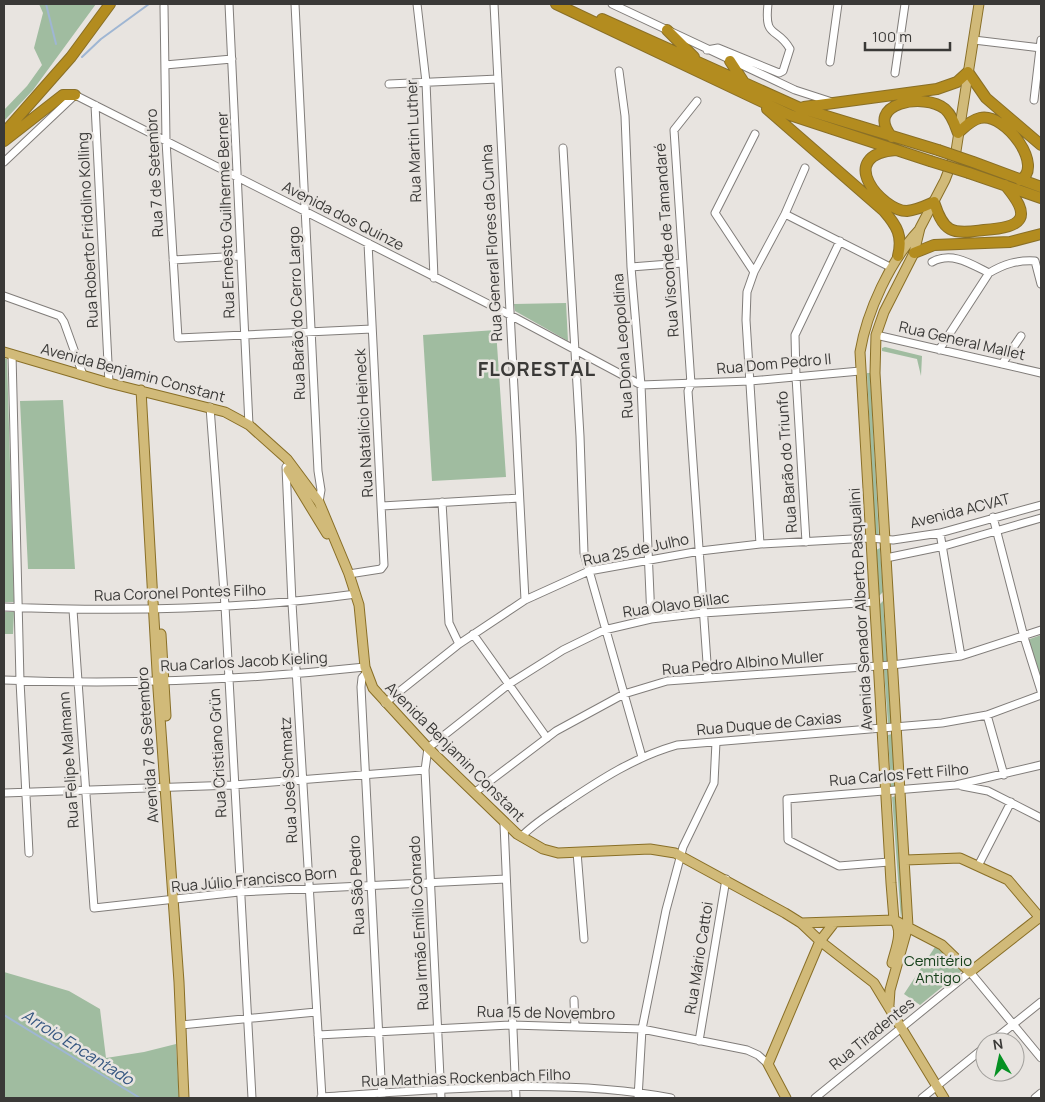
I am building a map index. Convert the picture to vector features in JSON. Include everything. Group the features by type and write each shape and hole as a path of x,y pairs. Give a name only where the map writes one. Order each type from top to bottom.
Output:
{"highway":[{"path":"556,4 759,102 790,115 1041,198"},
{"path":"568,4 800,108 938,150 1041,187"},
{"path":"4,133 71,57 109,5"},
{"path":"667,30 698,61"},
{"path":"730,61 744,82"},
{"path":"800,108 937,89 957,82 968,72 986,98 1041,145"},
{"path":"4,141 64,96 75,95"},
{"path":"759,102 884,211 898,227 901,244 898,256"},
{"path":"892,137 885,127 885,117 891,107 905,102 924,102 939,105 950,115 958,133 974,120 991,117 999,120 1031,143 1039,161 1035,174 1020,180"},
{"path":"898,150 873,156 865,170 869,184 891,206 898,209 918,209 934,202 944,224 954,231 1004,229 1015,224 1022,213 1019,202 1005,185"},
{"path":"914,253 934,245 1010,242 1041,234"}],"main road":[{"name":"Avenida Senador Alberto Pasqualini","path":"970,53 968,40 973,4"},
{"name":"Avenida Senador Alberto Pasqualini","path":"888,1004 899,934 898,924 894,920 889,862 860,352 864,330 874,304 898,256 920,228 934,202 956,151 979,4"},
{"name":"Avenida Senador Alberto Pasqualini","path":"890,986 908,926 875,354 876,336 896,288 914,253 920,228"},
{"path":"892,268 897,273 896,288"},
{"path":"874,304 870,329 876,336"},
{"name":"Avenida Benjamin Constant","path":"8,353 109,383 210,407 233,415 249,425 286,463 313,501 343,560 356,594 366,669 374,690 428,748 504,824 521,837 550,851 577,852 650,849 681,855 801,923 820,941 875,984 944,1098"},
{"path":"860,371 870,365 875,354"},
{"name":"Avenida 7 de Setembro","path":"144,391 163,725 189,1098"},
{"path":"874,602 885,595 888,587"},
{"path":"905,860 960,858 1008,880 1041,918"},
{"name":"Rua Tiradentes","path":"970,972 1041,918"},
{"path":"801,923 894,920 942,944 970,972"},
{"path":"786,1098 768,1064 820,941 834,923"},
{"path":"875,984 890,986"},
{"name":"Avenida 7 de Setembro","path":"184,1024 184,1098"}],"street":[{"name":"Rua Ernesto Guilherme Berner","path":"229,4 239,178 240,256 249,425"},
{"name":"Rua Barão do Cerro Largo","path":"295,4 307,212 318,471 321,490 313,501"},
{"name":"Rua Martin Luther","path":"417,4 426,82 434,278"},
{"name":"Rua General Flores da Cunha","path":"494,4 525,600"},
{"path":"612,4 795,90 838,104"},
{"path":"707,50 718,48 779,74 783,71 790,49 786,43 770,31 767,14 768,4"},
{"path":"830,62 838,4"},
{"path":"895,73 905,4"},
{"name":"Rua 7 de Setembro","path":"164,6 166,141 178,338 245,335"},
{"path":"974,40 1041,48"},
{"path":"1034,100 1041,40"},
{"path":"165,65 232,59"},
{"name":"Rua Dona Leopoldina","path":"620,71 625,116 631,267 642,385 647,560 651,619"},
{"path":"389,84 498,78"},
{"path":"4,162 75,95"},
{"name":"Avenida dos Quinze","path":"75,95 510,315 642,385 690,384"},
{"name":"Rua Visconde de Tamandaré","path":"697,101 674,130 690,384 688,391 708,677"},
{"name":"Rua Roberto Fridolino Kolling","path":"95,105 109,383"},
{"path":"754,272 715,213 755,134"},
{"path":"563,148 573,350 580,436 584,553 604,630 642,757"},
{"path":"760,544 746,320 747,292 754,272 785,214 805,168"},
{"path":"785,214 892,268"},
{"name":"Rua Barão do Triunfo","path":"806,542 795,335 840,241"},
{"name":"Rua Natalício Heineck","path":"349,574 383,567 382,506 368,243"},
{"path":"173,260 240,256"},
{"path":"932,262 945,257 954,258 989,273"},
{"path":"939,350 989,273 1015,261 1034,261 1041,284"},
{"path":"631,267 682,263"},
{"path":"4,296 60,316 64,322 83,375"},
{"path":"245,335 372,329"},
{"name":"Rua General Mallet","path":"876,336 1041,373"},
{"path":"1002,364 1021,336"},
{"path":"8,353 20,681 29,853"},
{"name":"Rua Dom Pedro II","path":"690,384 750,381 860,371"},
{"name":"Rua Cristiano Grün","path":"210,407 224,606 252,1098"},
{"name":"Rua José Schmatz","path":"286,463 308,888 322,1098"},
{"path":"382,506 520,498"},
{"path":"442,502 449,623 459,644"},
{"name":"Avenida ACVAT","path":"870,538 885,540 940,533 1041,505"},
{"path":"993,517 1024,637 1041,691"},
{"name":"Avenida ACVAT","path":"886,558 996,533 1041,518"},
{"path":"940,533 944,546 961,656"},
{"name":"Rua 25 de Julho","path":"385,703 459,644 525,600 589,571 700,551 760,544 870,538"},
{"name":"Rua Coronel Pontes Filho","path":"4,607 73,610 156,609 292,603 356,594"},
{"name":"Rua Olavo Billac","path":"428,748 509,684 563,650 604,630 651,619 703,612 874,602"},
{"name":"Rua Felipe Malmann","path":"73,610 84,791 94,908"},
{"name":"Rua Pedro Albino Muller","path":"474,793 546,738 624,694 667,681 892,665 961,656 1041,630"},
{"path":"473,634 546,738"},
{"name":"Rua Carlos Jacob Kieling","path":"4,680 77,682 228,679 366,669"},
{"name":"Rua São Pedro","path":"366,669 362,678 361,696 382,1096"},
{"path":"361,696 374,690"},
{"name":"Rua Duque de Caxias","path":"521,837 594,784 642,757 677,745 942,723 987,715 1041,695"},
{"path":"987,715 1004,774"},
{"path":"638,1095 642,1029 666,910 681,855 714,783 716,742"},
{"name":"Rua Irmão Emílio Conrado","path":"428,748 426,770 441,1098"},
{"path":"982,786 994,777 1041,765"},
{"path":"4,793 234,785 426,770"},
{"name":"Rua Carlos Fett Filho","path":"889,862 839,866 788,840 787,799 956,785 982,786 1041,818"},
{"path":"978,866 1011,802"},
{"path":"504,824 516,1098"},
{"path":"577,852 584,939"},
{"name":"Rua Júlio Francisco Born","path":"94,908 239,892 506,879"},
{"name":"Rua Mário Cattoi","path":"699,1041 726,879"},
{"path":"970,972 1041,1058"},
{"name":"Rua Tiradentes","path":"815,1098 970,972"},
{"path":"574,1000 575,1027"},
{"path":"1003,1032 1041,1002"},
{"path":"184,1024 248,1020 316,1012"},
{"name":"Rua 15 de Novembro","path":"318,1035 379,1030 512,1025 642,1029 747,1050 758,1055 768,1064"},
{"path":"922,1098 975,1055"},
{"name":"Rua Mathias Rockenbach Filho","path":"322,1098 516,1087 671,1098"},
{"path":"1035,1098 1041,1093"}],"green space":[{"path":"39,4 96,4 33,90 4,121 4,110 27,86 42,65 34,48 43,13"},
{"path":"566,303 568,341 515,311 514,304"},
{"path":"496,330 506,477 432,481 423,335"},
{"path":"885,347 922,356 921,376 917,359 882,351 882,348"},
{"path":"4,358 7,359 14,602 4,602"},
{"path":"867,373 870,373 879,537 875,537"},
{"path":"63,400 75,569 28,569 20,401"},
{"path":"880,548 883,592 879,596 876,550"},
{"path":"883,601 887,661 883,662 879,605"},
{"path":"4,612 14,612 13,634 4,634"},
{"path":"1041,635 1041,680 1027,640"},
{"path":"884,670 888,670 892,724 888,724"},
{"path":"892,734 895,786 891,789 888,735"},
{"path":"896,796 902,910 901,920 892,797"},
{"name":"Cemitério Antigo","path":"935,947 946,954 963,970 920,1005 904,994"},
{"path":"4,972 69,991 100,1009 106,1058 144,1052 176,1044 179,1098 4,1098"}],"waterway":[{"path":"46,4 56,44"},
{"path":"82,57 101,39 149,4"},
{"name":"Arroio Encantado","path":"4,1015 140,1098"}],"district":[{"name":"FLORESTAL","path":"537,369"}]}
